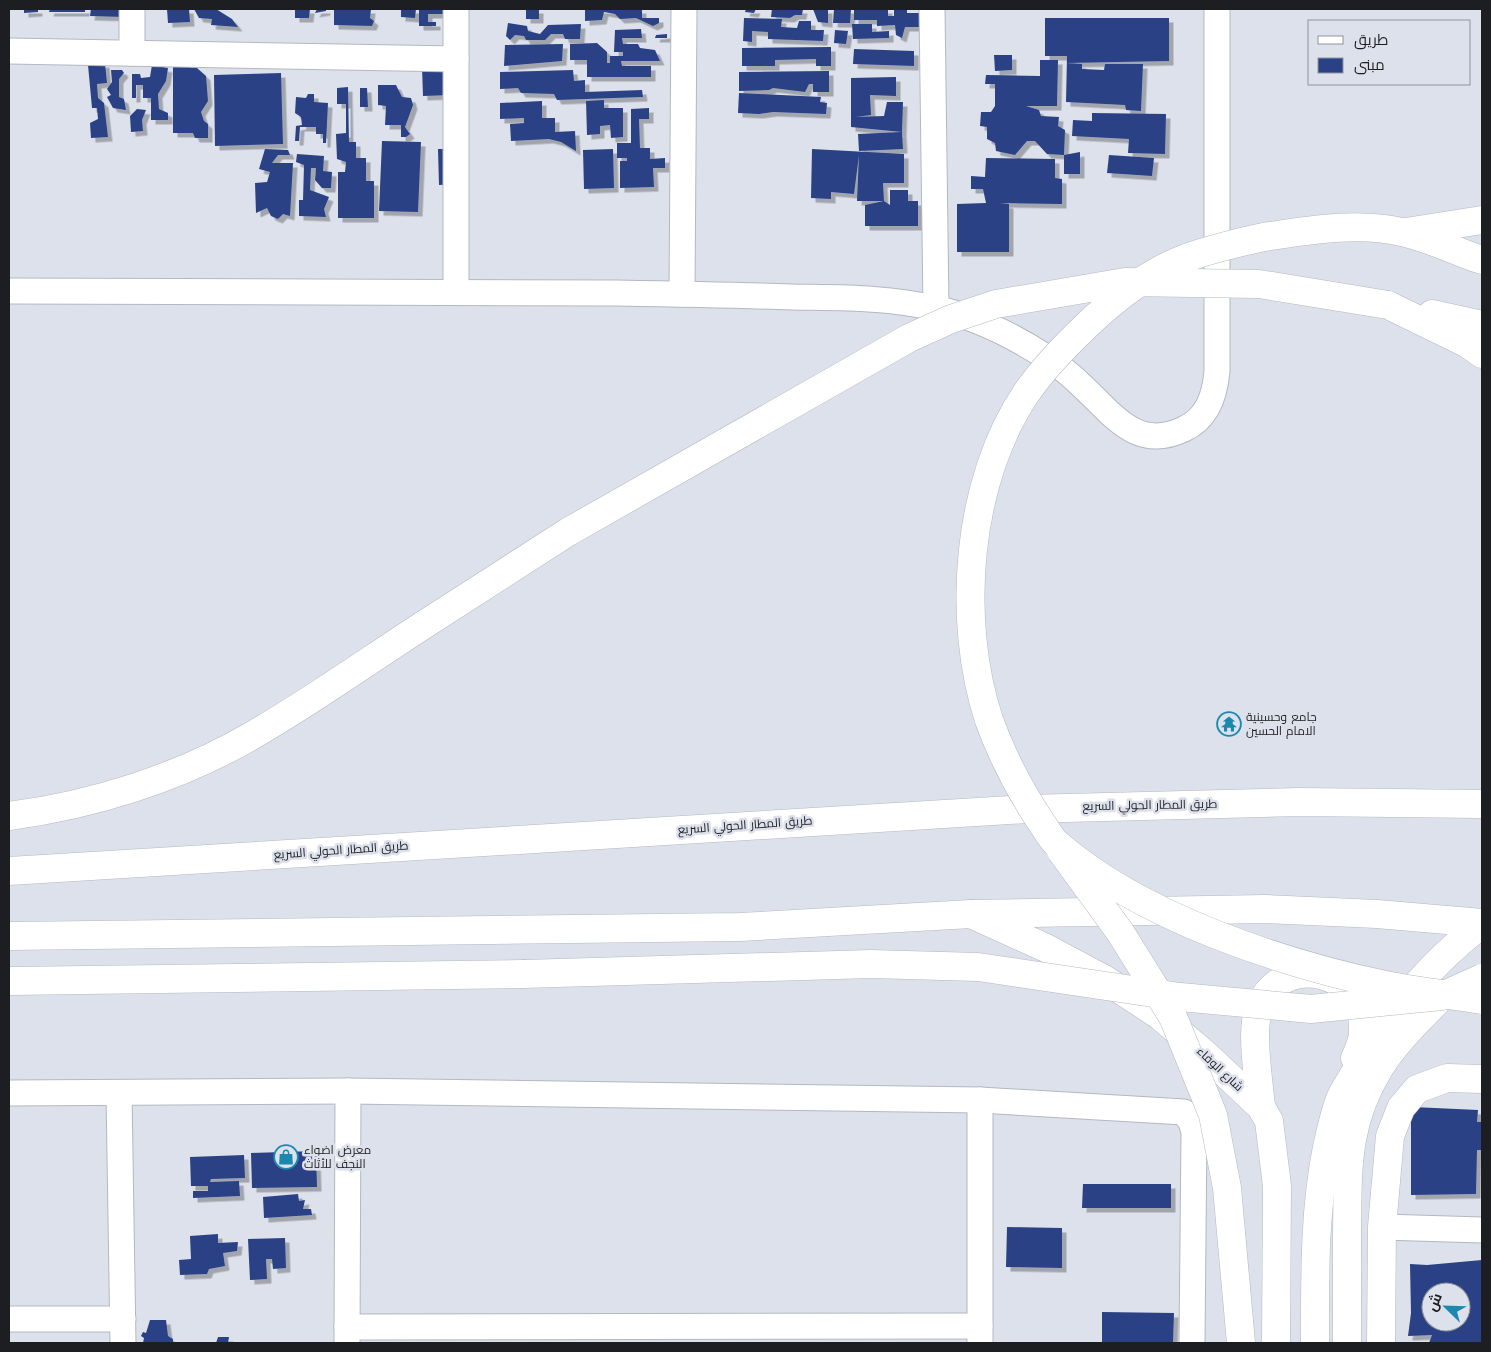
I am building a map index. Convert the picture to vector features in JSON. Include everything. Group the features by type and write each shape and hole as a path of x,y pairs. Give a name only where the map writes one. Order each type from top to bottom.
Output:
{"main road":[{"path":"1241,1343 1227,1188 1213,1115 1173,1016 1120,932 1054,842 1017,786 998,745 981,693 974,657 970,611 971,566 977,520 988,476 1005,433 1026,393 1065,346 1104,308 1139,282 1179,261 1231,244 1310,230 1360,228 1406,232 1482,220"},
{"path":"1406,232 1482,260"},
{"path":"9,816 42,812 114,794 185,768 252,736 568,532 909,338 951,319 996,304 1085,287 1125,282 1164,281 1259,284 1388,305 1482,325"},
{"path":"1388,305 1468,344 1482,354"},
{"name":"طريق المطار الحولي السريع","path":"9,871 1027,809 1300,802 1482,804"},
{"path":"1054,842 1098,875 1141,901 1280,957 1382,984 1482,1000"},
{"path":"9,936 740,927 971,914 1266,908 1377,914 1482,924"},
{"name":"شارع الوفاء","path":"971,914 1046,948 1104,979 1151,1010 1207,1056 1261,1107 1269,1121 1277,1186 1276,1343"},
{"path":"1340,1100 1375,1040 1422,978 1456,944 1482,924"},
{"path":"9,981 523,974 891,965 978,967 1180,997 1311,1009 1442,996 1482,978"},
{"path":"1261,1107 1255,1028 1258,1009 1268,992 1284,979 1303,973 1323,974 1341,982 1355,996 1363,1015 1363,1035 1340,1100 1327,1150 1318,1202 1315,1343"},
{"path":"1347,1343 1346,1180 1350,1140 1362,1102 1380,1066 1405,1035 1442,996"},
{"path":"1381,1343 1382,1227 1390,1136 1401,1108 1417,1089 1447,1078 1482,1079"}],"street":[{"path":"132,9 132,53"},
{"path":"456,9 456,292"},
{"path":"682,294 684,9"},
{"path":"932,9 936,308"},
{"path":"9,291 682,294 855,298 896,301 936,308 976,320 1013,337 1048,358 1080,384 1126,428 1146,436 1168,436 1189,428 1205,413 1215,393 1218,371 1217,9"},
{"path":"9,51 456,59"},
{"path":"348,1091 347,1335 980,1334 980,1100"},
{"path":"9,1093 348,1091 980,1100 1184,1112 1191,1122 1194,1132 1191,1286 1192,1343"},
{"path":"9,1319 123,1331 119,1093"},
{"path":"1382,1227 1482,1230"}],"building":[{"path":"24,9 38,9 38,12 24,13"},
{"path":"50,9 85,9 85,12 49,12"},
{"path":"91,9 125,9 125,17 90,16"},
{"path":"167,9 189,9 190,22 168,23"},
{"path":"194,9 216,9 232,19 238,27 211,25 212,19 199,18"},
{"path":"295,9 310,9 309,18 295,18"},
{"path":"317,9 326,9 326,11 315,13"},
{"path":"334,9 371,9 370,18 374,21 372,26 334,25"},
{"path":"401,9 416,9 415,18 401,17"},
{"path":"419,9 452,9 444,14 428,14 428,22 436,22 436,26 419,26"},
{"path":"526,9 539,9 539,19 526,19"},
{"path":"585,9 642,9 642,18 659,18 659,23 653,26 636,18 620,19 615,14 604,12 602,20 585,21"},
{"path":"746,9 756,9 754,13 745,12"},
{"path":"772,9 803,9 802,15 795,15 790,18 771,17"},
{"path":"813,9 828,9 828,23 818,22"},
{"path":"834,9 851,9 850,23 833,23"},
{"path":"854,9 888,9 888,16 894,16 894,9 907,9 907,13 922,13 923,27 905,27 902,38 896,35 895,25 877,26 877,20 854,20"},
{"path":"744,18 782,19 781,27 797,28 799,21 811,21 811,30 824,30 823,41 768,39 768,32 752,31 752,42 743,41"},
{"path":"1045,18 1169,18 1169,61 1067,63 1082,64 1082,69 1104,70 1105,64 1143,64 1141,111 1126,110 1125,105 1066,102 1067,56 1045,56"},
{"path":"508,23 527,26 528,31 540,34 548,25 581,24 580,39 565,39 563,34 551,34 545,40 526,40 524,36 515,35 510,40 506,36"},
{"path":"852,24 872,24 872,32 889,31 889,38 853,39"},
{"path":"641,29 642,38 622,38 623,44 638,44 640,48 655,50 660,61 621,61 622,66 651,66 651,77 587,77 587,60 570,60 570,44 597,43 607,52 607,63 610,63 610,56 623,56 623,52 614,52 615,30"},
{"path":"835,30 848,31 846,44 834,43"},
{"path":"667,34 667,38 655,38 656,35"},
{"path":"563,44 562,61 504,66 505,45"},
{"path":"831,47 831,66 816,66 816,59 775,60 775,66 742,66 742,48"},
{"path":"854,49 914,51 914,66 853,64"},
{"path":"994,55 1012,55 1012,70 995,71"},
{"path":"191,59 191,68 197,68 206,76 208,101 201,112 204,121 208,124 208,138 195,138 193,133 173,133 173,65"},
{"path":"1040,60 1058,60 1057,106 1026,106 1039,110 1041,116 1059,117 1058,126 1065,130 1064,155 1047,154 1035,141 1027,141 1015,155 996,151 995,143 987,139 987,127 980,126 981,112 991,112 995,106 995,84 985,84 986,75 1040,76"},
{"path":"105,63 107,83 97,84 98,98 104,103 108,137 91,138 90,123 98,119 97,108 92,108 88,65"},
{"path":"152,65 168,68 166,81 158,94 159,109 168,113 168,120 151,120 151,98 143,98 143,85 136,85 136,98 132,98 132,74 140,74 141,78 150,77"},
{"path":"449,66 450,95 423,96 422,67"},
{"path":"111,70 122,70 124,73 119,79 119,97 124,99 126,110 113,108 107,97 111,95 107,89 112,82"},
{"path":"573,70 574,81 585,80 585,92 642,90 643,97 557,100 554,94 521,93 518,88 500,89 500,72"},
{"path":"829,71 829,92 813,92 813,84 809,84 805,92 773,88 769,90 739,91 739,72"},
{"path":"281,73 283,144 215,146 214,75"},
{"path":"896,77 896,96 870,95 871,115 856,117 884,116 887,102 903,102 902,132 851,127 851,78"},
{"path":"378,85 396,85 402,97 411,98 413,105 405,127 410,134 406,137 401,137 401,125 385,125 386,106 378,105"},
{"path":"348,87 349,142 356,142 356,158 366,158 366,181 374,181 374,218 338,218 338,172 345,172 346,162 337,159 336,134 346,133 346,104 337,104 337,88"},
{"path":"360,88 367,88 368,107 360,107"},
{"path":"739,93 821,97 820,102 827,103 826,114 738,113"},
{"path":"308,94 314,94 314,102 328,103 326,143 323,143 323,134 316,134 316,127 300,127 299,141 295,141 296,126 302,125 301,117 295,113 296,97 306,98"},
{"path":"604,100 604,108 623,108 623,137 611,138 610,125 600,126 600,134 587,135 586,101"},
{"path":"542,101 542,118 555,118 555,132 575,131 576,151 561,142 549,139 511,141 510,124 524,123 524,118 500,119 500,103"},
{"path":"649,108 649,119 639,119 640,148 650,148 650,159 665,158 665,168 653,168 654,187 620,188 620,161 627,161 627,158 617,158 617,143 631,143 631,109"},
{"path":"137,109 146,110 142,120 143,131 131,132 130,116"},
{"path":"1092,113 1166,114 1165,154 1128,153 1129,139 1072,136 1073,120 1092,121"},
{"path":"902,132 903,149 859,151 858,134"},
{"path":"382,141 421,142 418,212 379,211"},
{"path":"265,149 288,150 290,155 278,155 272,163 293,163 290,216 283,214 278,219 271,216 267,208 256,213 255,183 267,182 270,172 259,169"},
{"path":"438,149 460,149 461,184 439,185"},
{"path":"613,149 614,188 584,189 583,150"},
{"path":"812,149 904,154 904,183 883,183 884,201 857,201 859,155 854,194 831,192 831,199 811,198"},
{"path":"1080,152 1080,174 1064,174 1064,155"},
{"path":"297,154 324,156 323,171 332,172 331,188 322,188 315,180 316,168 311,168 310,190 329,197 324,209 326,217 299,216 299,200 303,200 304,165 296,162"},
{"path":"1109,155 1154,158 1152,176 1107,173"},
{"path":"986,158 1055,159 1055,178 1062,179 1062,204 1000,203 1009,204 1009,252 957,252 957,204 986,203 983,189 971,189 971,176 985,177"},
{"path":"890,190 908,190 908,201 918,201 918,226 865,226 865,205 884,201 890,205"},
{"path":"1413,1107 1478,1110 1477,1122 1482,1122 1482,1150 1477,1150 1476,1194 1411,1195 1411,1114"},
{"path":"316,1151 317,1187 252,1188 251,1153"},
{"path":"244,1155 245,1178 211,1179 210,1182 239,1181 240,1196 193,1198 193,1191 208,1191 208,1186 191,1186 190,1157"},
{"path":"1083,1184 1171,1184 1171,1208 1082,1208"},
{"path":"298,1194 299,1201 305,1200 303,1209 311,1209 312,1215 264,1218 263,1197"},
{"path":"1007,1227 1062,1228 1062,1268 1006,1267"},
{"path":"218,1234 218,1243 238,1242 237,1251 223,1253 225,1266 209,1269 207,1274 180,1275 179,1260 191,1259 190,1236"},
{"path":"285,1238 286,1268 273,1269 272,1259 266,1259 267,1279 250,1280 248,1239"},
{"path":"1482,1260 1482,1343 1429,1343 1432,1335 1408,1336 1411,1313 1410,1264 1427,1265"},
{"path":"1102,1312 1174,1313 1173,1343 1102,1343"},
{"path":"150,1320 166,1320 168,1336 173,1339 173,1343 143,1343 144,1338 141,1336 143,1332 146,1333"},
{"path":"218,1337 229,1337 228,1343 216,1343"}],"place":[{"name":"جامع وحسينية الامام الحسين","path":"1229,724"},
{"name":"معرض اضواء النجف للأثاث","path":"286,1157"}]}
